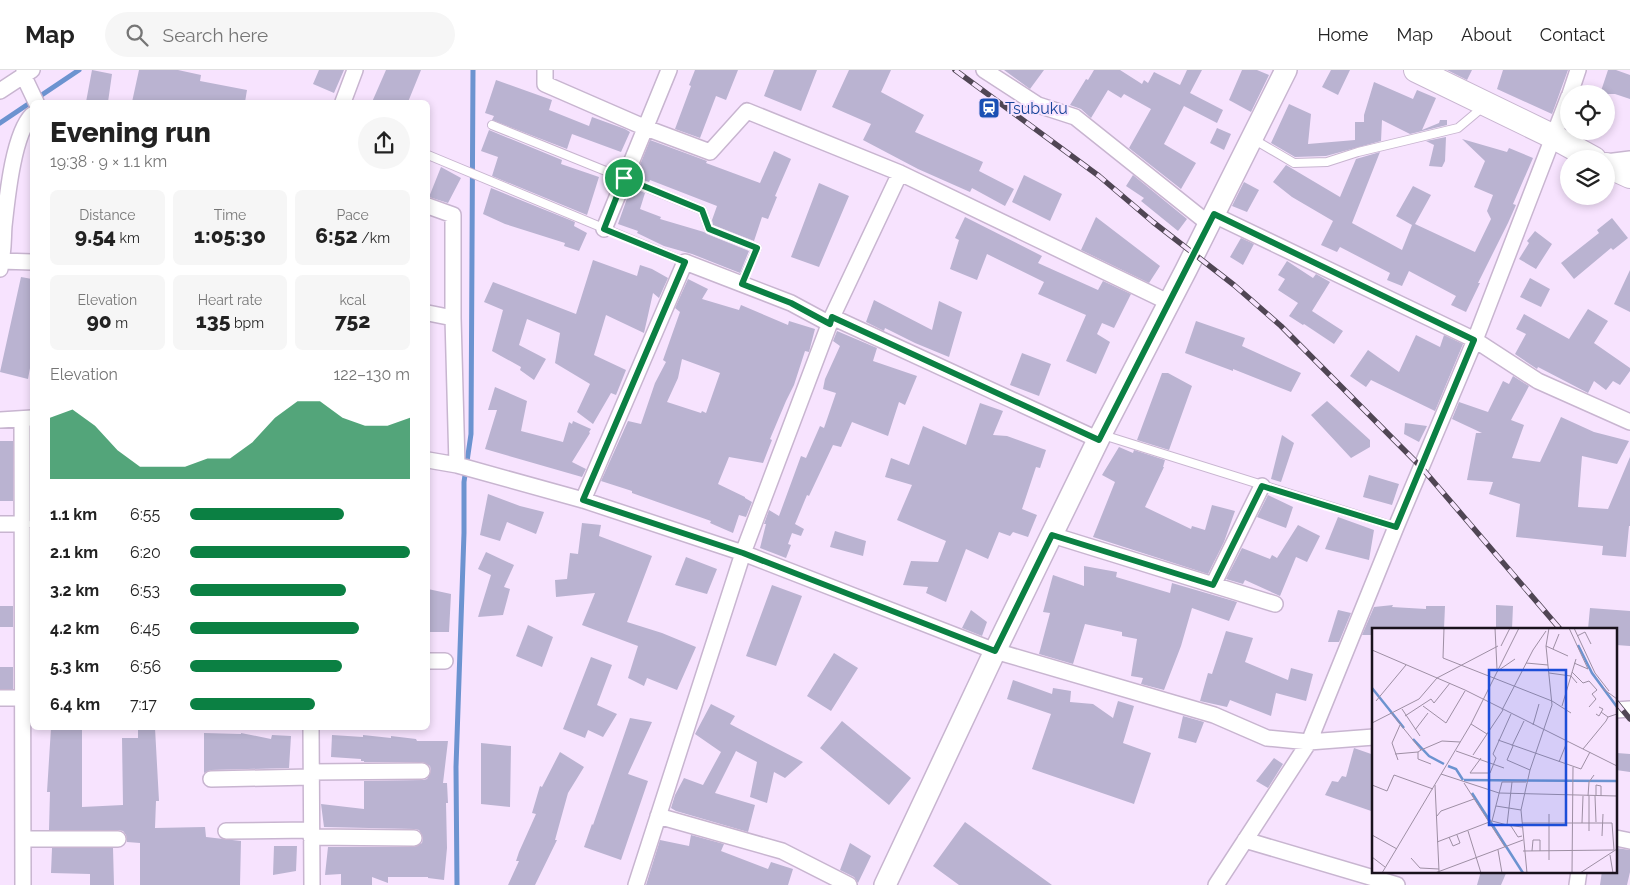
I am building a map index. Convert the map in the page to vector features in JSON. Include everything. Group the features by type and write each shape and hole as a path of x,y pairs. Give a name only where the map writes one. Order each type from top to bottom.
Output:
{"main road":[{"path":"1416,70 1578,150"},
{"path":"1615,168 1630,176"}],"street":[{"path":"344,100 355,70"},
{"path":"545,70 545,84 646,128 710,152 747,112 900,173 1168,302"},
{"path":"604,229 669,70"},
{"path":"984,70 1038,106 1076,118 1212,219 1474,340 1538,381 1630,422"},
{"path":"885,885 995,651 1100,437 1286,70"},
{"path":"1573,85 1578,70"},
{"path":"0,91 27,74 35,100"},
{"path":"30,118 17,146 6,209 0,265 30,262"},
{"path":"1216,885 1309,742 1474,340 1560,120"},
{"path":"1615,162 1630,159"},
{"path":"636,885 743,553 831,320 900,173"},
{"path":"430,207 453,215 453,318 457,465"},
{"path":"583,500 685,262 791,303 1100,437"},
{"path":"430,313 453,318"},
{"path":"0,420 27,419 23,524 28,599 24,885"},
{"path":"430,460 457,465 583,500 743,553 995,651 1214,714 1267,738 1309,742 1372,737"},
{"path":"1213,585 1262,486"},
{"path":"0,524 23,524"},
{"path":"1052,535 1275,604"},
{"path":"430,661 445,661"},
{"path":"0,698 28,698"},
{"path":"311,730 312,885"},
{"path":"211,779 422,771"},
{"path":"658,816 782,851 849,885"},
{"path":"226,831 414,838"},
{"path":"24,839 118,839"},
{"path":"1245,840 1397,885"},
{"path":"1577,885 1579,872"}],"lane":[{"path":"1252,138 1294,163 1327,162 1358,152 1458,128 1486,104"},
{"path":"492,125 702,210 709,229 757,248 742,284"},
{"path":"430,156 685,262"},
{"path":"1100,437 1396,527"}],"building":[{"path":"92,70 112,74 108,100 86,100"},
{"path":"139,70 178,70 201,75 200,81 247,90 245,100 132,100"},
{"path":"319,70 344,70 334,93 313,84"},
{"path":"386,70 421,70 409,100 373,100"},
{"path":"695,70 738,70 726,100 716,96 700,138 675,129"},
{"path":"774,70 817,70 801,111 764,96"},
{"path":"849,70 891,70 881,92 924,115 915,132 983,162 979,171 1014,189 1005,206 972,188 970,192 918,169 863,140 871,124 832,107"},
{"path":"1004,70 1044,70 1030,89"},
{"path":"1094,70 1120,70 1142,84 1144,80 1148,83 1154,72 1180,85 1187,70 1202,70 1190,93 1223,110 1217,123 1184,106 1164,144 1196,163 1181,189 1129,148 1151,109 1124,94 1121,98 1108,90 1091,118 1081,109 1070,105 1086,79 1088,80"},
{"path":"1242,70 1257,70 1269,75 1251,112 1229,100"},
{"path":"1331,70 1350,70 1338,95 1322,87"},
{"path":"1447,70 1472,70 1467,80"},
{"path":"1503,70 1568,70 1563,85 1560,85 1560,92 1552,114 1497,89"},
{"path":"1608,70 1616,70 1630,75 1630,99 1615,94 1615,85 1603,85"},
{"path":"496,80 552,100 549,110 589,126 592,117 625,129 630,132 621,152 572,134 567,149 492,120 494,116 485,113"},
{"path":"1374,82 1413,99 1417,90 1436,98 1422,130 1439,123 1440,120 1447,120 1447,125 1410,134 1382,120 1381,141 1326,156 1295,157 1271,143 1289,104 1311,114 1308,144 1355,140 1355,122 1364,122 1364,115"},
{"path":"1217,128 1231,134 1224,150 1210,143"},
{"path":"489,130 562,160 561,164 599,177 587,215 492,176 498,157 481,151"},
{"path":"1446,137 1445,161 1442,167 1429,166 1434,145 1426,141"},
{"path":"1462,139 1507,152 1509,148 1533,158 1513,204 1516,205 1466,312 1451,305 1456,296 1409,271 1402,286 1387,280 1390,273 1340,247 1337,252 1321,245 1333,221 1292,197 1273,182 1286,165 1340,197 1356,159 1380,152 1352,223 1402,250 1412,225 1396,216 1413,186 1431,195 1415,224 1475,252 1491,219 1487,211 1493,195 1474,187 1485,161"},
{"path":"650,140 760,183 774,151 791,159 775,196 777,197 768,219 762,217 754,241 713,225 712,220 717,206 650,180 649,182 635,177"},
{"path":"441,167 461,178 448,203 430,197"},
{"path":"1024,175 1062,194 1050,221 1012,202"},
{"path":"1133,175 1187,219 1178,231 1141,201 1144,198 1126,186"},
{"path":"1244,182 1259,190 1247,212 1232,206"},
{"path":"819,183 849,196 819,267 791,257"},
{"path":"631,187 645,193 640,209 661,217 660,219 704,232 749,251 740,273 692,254 664,246 637,233 638,231 618,224"},
{"path":"491,188 575,222 574,226 587,233 579,251 564,246 565,243 505,224 483,214"},
{"path":"965,217 1042,256 1038,263 1098,290 1103,281 1131,294 1114,328 1102,323 1097,334 1110,342 1096,374 1066,361 1086,315 1038,294 1044,282 987,254 977,280 950,269 959,240 955,238"},
{"path":"1096,217 1160,266 1149,283 1081,250"},
{"path":"1612,218 1628,238 1613,250 1611,248 1574,279 1561,263 1599,233 1597,230"},
{"path":"1535,231 1552,244 1536,269 1519,259 1529,243 1527,241"},
{"path":"1241,238 1254,244 1243,265 1230,257"},
{"path":"593,260 637,276 640,265 668,278 659,298 653,293 644,333 606,315 594,355 626,370 616,395 611,393 593,424 577,412 590,384 555,363 560,333 527,319 519,345 546,359 534,380 520,370 521,367 492,351 503,310 484,302 493,282 576,314"},
{"path":"1287,261 1313,278 1316,274 1330,282 1312,311 1343,331 1334,344 1289,316 1298,303 1278,290 1285,279 1278,275"},
{"path":"1630,270 1630,312 1614,304"},
{"path":"21,277 30,279 30,368 28,379 0,372"},
{"path":"1530,278 1550,289 1541,307 1520,297"},
{"path":"688,279 708,289 702,299 739,310 741,305 788,325 789,321 815,329 809,352 805,351 794,385 770,439 772,440 763,463 729,457 718,484 752,502 746,517 739,515 733,533 710,523 711,521 601,481 628,421 641,424 655,383 666,362 663,360 680,312 675,308","holes":["682,359 720,373 706,413 667,402 678,378"]},
{"path":"874,300 932,330 939,301 962,312 949,357 885,328 884,331 866,322"},
{"path":"1588,309 1608,321 1594,343 1630,368 1630,371 1620,385 1613,381 1606,390 1594,381 1588,393 1538,367 1537,369 1515,354 1526,334 1516,329 1524,314 1569,339"},
{"path":"1196,321 1245,338 1242,346 1301,373 1291,392 1233,369 1233,371 1185,353"},
{"path":"837,331 877,348 873,361 917,376 905,405 899,402 888,436 852,422 841,447 833,445 809,496 807,495 795,524 804,529 801,536 792,533 788,544 791,545 786,558 760,548 766,524 764,524 769,510 779,516 801,456 806,458 820,426 824,428 836,393 823,389 825,379 840,346 833,341"},
{"path":"1416,335 1440,347 1444,335 1463,344 1435,411 1371,380 1366,387 1350,376 1368,350 1399,372"},
{"path":"1022,353 1051,364 1039,396 1010,385"},
{"path":"1162,373 1168,373 1192,386 1169,450 1137,440"},
{"path":"1513,376 1529,386 1511,420 1524,425 1512,458 1540,462 1561,417 1594,432 1629,441 1617,464 1582,456 1578,507 1608,509 1630,457 1630,526 1626,557 1602,555 1603,546 1516,537 1520,504 1489,494 1493,482 1467,480 1476,433 1482,433 1452,419 1459,402 1488,412 1503,381 1509,384"},
{"path":"495,387 527,401 521,431 563,442 569,422 572,424 573,421 591,429 572,462 586,469 582,477 485,449 497,410 488,410"},
{"path":"1327,401 1370,440 1370,447 1351,458 1311,415"},
{"path":"980,403 1003,411 993,435 1007,436 1046,450 1040,468 1036,467 1022,509 1037,515 1028,537 1013,532 1010,536 999,532 988,559 966,549 946,602 926,593 928,587 903,585 911,561 938,562 946,541 897,520 912,485 885,477 891,458 909,465 923,426 966,445"},
{"path":"1405,423 1427,426 1419,442 1404,434"},
{"path":"1282,435 1294,443 1281,482 1271,479"},
{"path":"0,441 13,441 13,501 0,501"},
{"path":"1119,447 1133,453 1134,450 1165,460 1164,467 1145,507 1191,529 1192,526 1205,530 1212,505 1235,511 1224,542 1208,574 1093,537 1115,482 1102,475"},
{"path":"1369,475 1399,484 1392,505 1363,497"},
{"path":"488,494 520,506 544,512 536,534 507,522 500,541 480,535"},
{"path":"1268,495 1293,507 1286,528 1257,517"},
{"path":"1338,517 1374,530 1369,560 1325,549"},
{"path":"582,523 601,525 599,536 652,556 627,622 662,633 696,647 677,690 647,678 644,686 628,678 638,646 582,625 595,593 556,597 555,580 567,579 570,553 578,554"},
{"path":"1298,525 1320,536 1307,562 1296,557 1280,596 1245,580 1243,584 1226,579 1242,548 1270,559 1272,555 1277,558"},
{"path":"835,531 866,541 863,556 830,547"},
{"path":"486,552 514,565 504,587 510,589 503,615 478,617 491,575 478,569"},
{"path":"686,557 717,569 707,594 675,585"},
{"path":"1084,566 1117,572 1116,577 1170,593 1172,583 1237,602 1229,621 1192,608 1181,646 1164,690 1141,684 1143,678 1131,676 1137,639 1122,636 1122,632 1085,624 1073,664 1039,654 1050,613 1043,612 1053,575 1084,586"},
{"path":"772,585 802,596 776,666 746,656"},
{"path":"430,589 451,594 449,632 430,632"},
{"path":"1393,605 1392,607 1426,609 1426,606 1445,606 1444,628 1372,628 1372,635 1362,635 1374,607"},
{"path":"1496,605 1513,606 1512,628 1496,628"},
{"path":"0,606 13,606 13,627 0,627"},
{"path":"1590,608 1630,611 1630,646 1618,645 1618,628 1588,628"},
{"path":"971,610 987,622 982,636 962,628"},
{"path":"1338,610 1351,613 1339,642 1328,642"},
{"path":"528,625 553,637 542,667 516,656"},
{"path":"1226,631 1253,638 1245,662 1288,680 1291,668 1313,674 1306,701 1276,693 1271,716 1230,700 1227,707 1200,701 1208,673 1212,674"},
{"path":"834,653 858,668 831,711 807,696"},
{"path":"591,657 612,665 597,705 617,714 603,737 588,730 585,738 563,729"},
{"path":"0,667 13,667 13,689 0,689"},
{"path":"1013,680 1052,694 1053,688 1071,691 1070,702 1093,704 1113,718 1118,701 1134,706 1123,743 1151,753 1134,804 1032,769 1051,714 1007,699"},
{"path":"711,704 735,716 730,724 803,762 785,778 774,772 767,803 750,797 757,762 736,751 715,793 755,805 748,832 671,808 684,778 703,785 721,752 695,734"},
{"path":"1183,716 1204,722 1196,743 1178,738"},
{"path":"630,718 652,722 628,774 648,781 621,860 584,847"},
{"path":"842,721 911,778 889,805 820,748"},
{"path":"51,730 82,730 82,807 123,805 122,738 138,738 138,730 155,730 159,801 156,801 155,828 205,827 206,837 241,841 240,885 140,885 140,843 127,842 123,831 118,830 49,830 50,792 47,792"},
{"path":"204,733 241,733 271,739 272,735 291,736 289,768 211,770 204,773"},
{"path":"332,735 363,737 363,735 391,738 391,736 416,739 417,741 448,741 443,783 447,783 448,803 446,803 447,848 444,880 428,877 388,877 388,883 372,877 372,885 341,885 341,874 325,875 328,847 414,847 422,843 423,838 419,830 414,829 324,827 321,804 364,809 364,781 423,780 427,779 431,771 430,766 422,762 364,762 361,759 331,757"},
{"path":"481,743 511,746 510,807 481,804"},
{"path":"1354,748 1372,754 1372,811 1325,795 1332,781 1338,782 1342,776 1346,777"},
{"path":"560,752 584,767 568,793 555,840 557,840 535,885 508,885 519,861 516,861 519,852 536,814 532,813 540,786 542,787"},
{"path":"1618,753 1630,754 1630,772 1618,770"},
{"path":"1274,758 1283,764 1268,788 1256,781"},
{"path":"965,822 1052,885 959,885 933,866"},
{"path":"691,835 724,844 721,851 768,869 771,862 793,869 788,885 646,885 660,840 689,846"},
{"path":"850,843 871,856 858,883 854,877 840,870"},
{"path":"274,846 297,846 296,871 273,875"},
{"path":"52,848 113,848 114,885 90,885 90,874 51,873"},
{"path":"1618,848 1630,850 1630,872 1627,885 1600,885 1602,872 1618,872"},
{"path":"1481,872 1507,872 1501,885 1477,885"}],"waterway":[{"path":"34,100 79,70"},
{"path":"457,885 456,767 464,482 471,434 473,70"},
{"path":"0,123 30,103"}],"railway":[{"path":"955,70 1099,176 1153,222 1234,285 1281,326 1421,467 1559,628"},
{"path":"1618,704 1630,719"}],"place":[{"name":"Tsubuku","path":"989,108"}],"route":[{"path":"624,178 702,210 709,229 757,248 742,284 791,303 830,324 832,317 1099,440 1214,214 1474,340 1396,527 1262,486 1213,585 1052,535 995,651 743,553 583,500 685,262 604,229 624,178"}]}
